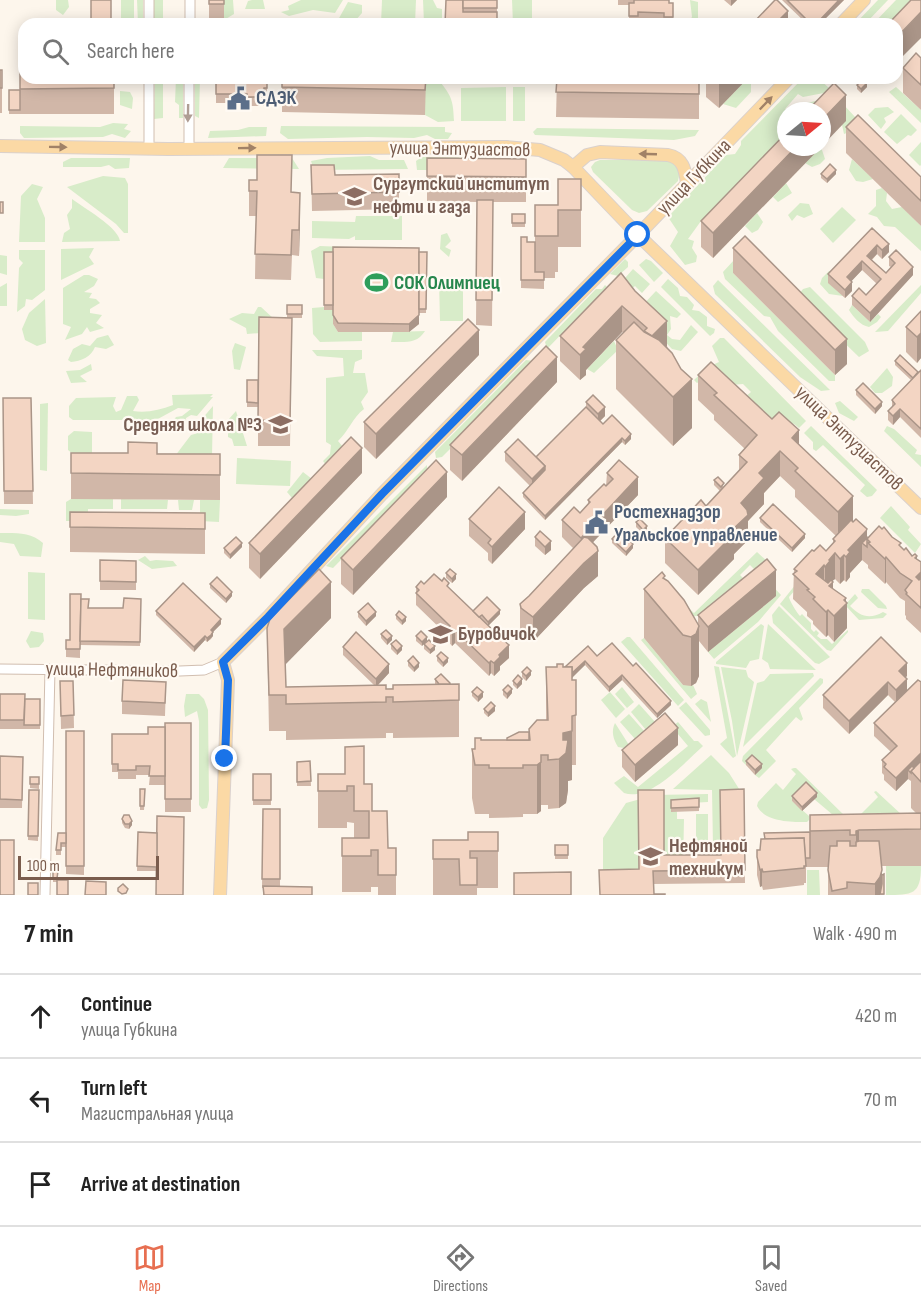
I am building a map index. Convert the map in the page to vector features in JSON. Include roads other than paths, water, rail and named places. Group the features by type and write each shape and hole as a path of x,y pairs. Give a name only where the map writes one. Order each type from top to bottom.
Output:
{"main road":[{"path":"847,18 864,0"},
{"name":"улица Губкина","path":"223,662 268,617 375,501 638,235 783,84"},
{"name":"улица Энтузиастов","path":"0,147 526,148 552,154 573,167 638,235 921,508"},
{"path":"573,167 587,155 600,152 676,156 683,164 687,183"},
{"path":"220,895 228,680 223,662"}],"street":[{"path":"149,0 149,18"},
{"path":"190,0 190,18"},
{"path":"148,148 149,84"},
{"path":"189,84 189,149"},
{"name":"улица Нефтяников","path":"0,669 180,671 204,670 223,662"},
{"path":"45,895 50,669"}],"place":[{"name":"СДЭК","path":"238,98"},
{"name":"Сургутский институт нефти и газа","path":"355,196"},
{"name":"СОК Олимпиец","path":"376,283"},
{"name":"Средняя школа №3","path":"280,425"},
{"name":"Ростехнадзор Уральское управление","path":"596,523"},
{"name":"Буровичок","path":"440,634"},
{"name":"Нефтяной техникум","path":"651,857"}]}
